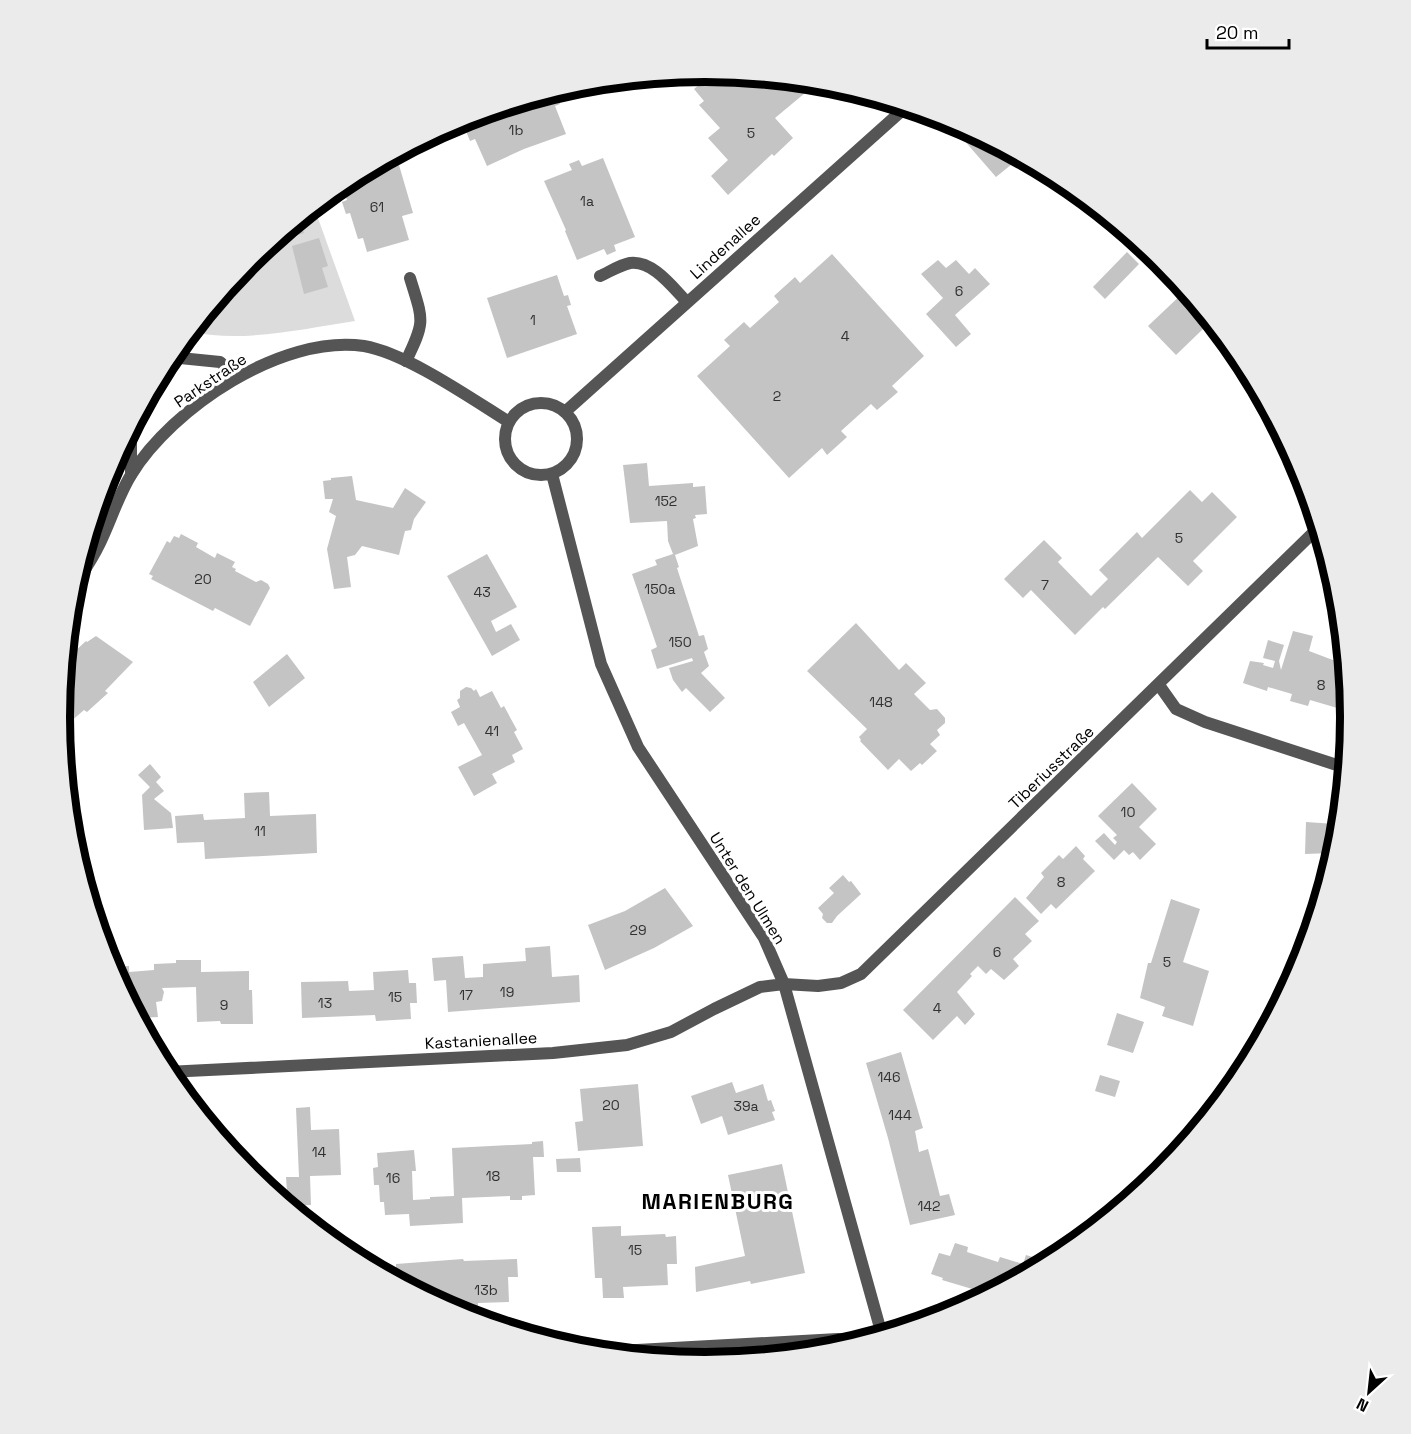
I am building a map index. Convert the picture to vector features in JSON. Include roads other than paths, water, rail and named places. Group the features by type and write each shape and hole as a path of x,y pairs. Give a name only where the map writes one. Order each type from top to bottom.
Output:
{"street":[{"name":"Lindenallee","path":"566,411 899,113"},
{"path":"600,276 631,263 643,265 656,272 687,302"},
{"path":"406,361 420,332 422,317 410,278"},
{"name":"Parkstraße","path":"90,560 131,475 155,444 186,415 237,377 272,360 323,346 364,346 406,361 509,422"},
{"path":"183,357 220,362 237,377"},
{"path":"549,402 566,411 576,428 577,447 568,464 552,474 533,475 516,466 505,450 504,430 513,414 530,403 549,402"},
{"path":"131,447 131,475"},
{"name":"Unter den Ulmen","path":"552,474 601,664 638,747 764,938 784,984 880,1327"},
{"name":"Tiberiusstraße","path":"784,984 818,986 841,983 861,974 1313,533"},
{"path":"1159,685 1176,709 1205,722 1338,766"},
{"name":"Kastanienallee","path":"179,1071 553,1053 627,1045 671,1032 760,987 784,984"},
{"path":"648,1349 832,1339"}],"district":[{"name":"MARIENBURG","path":"718,1201"}]}
